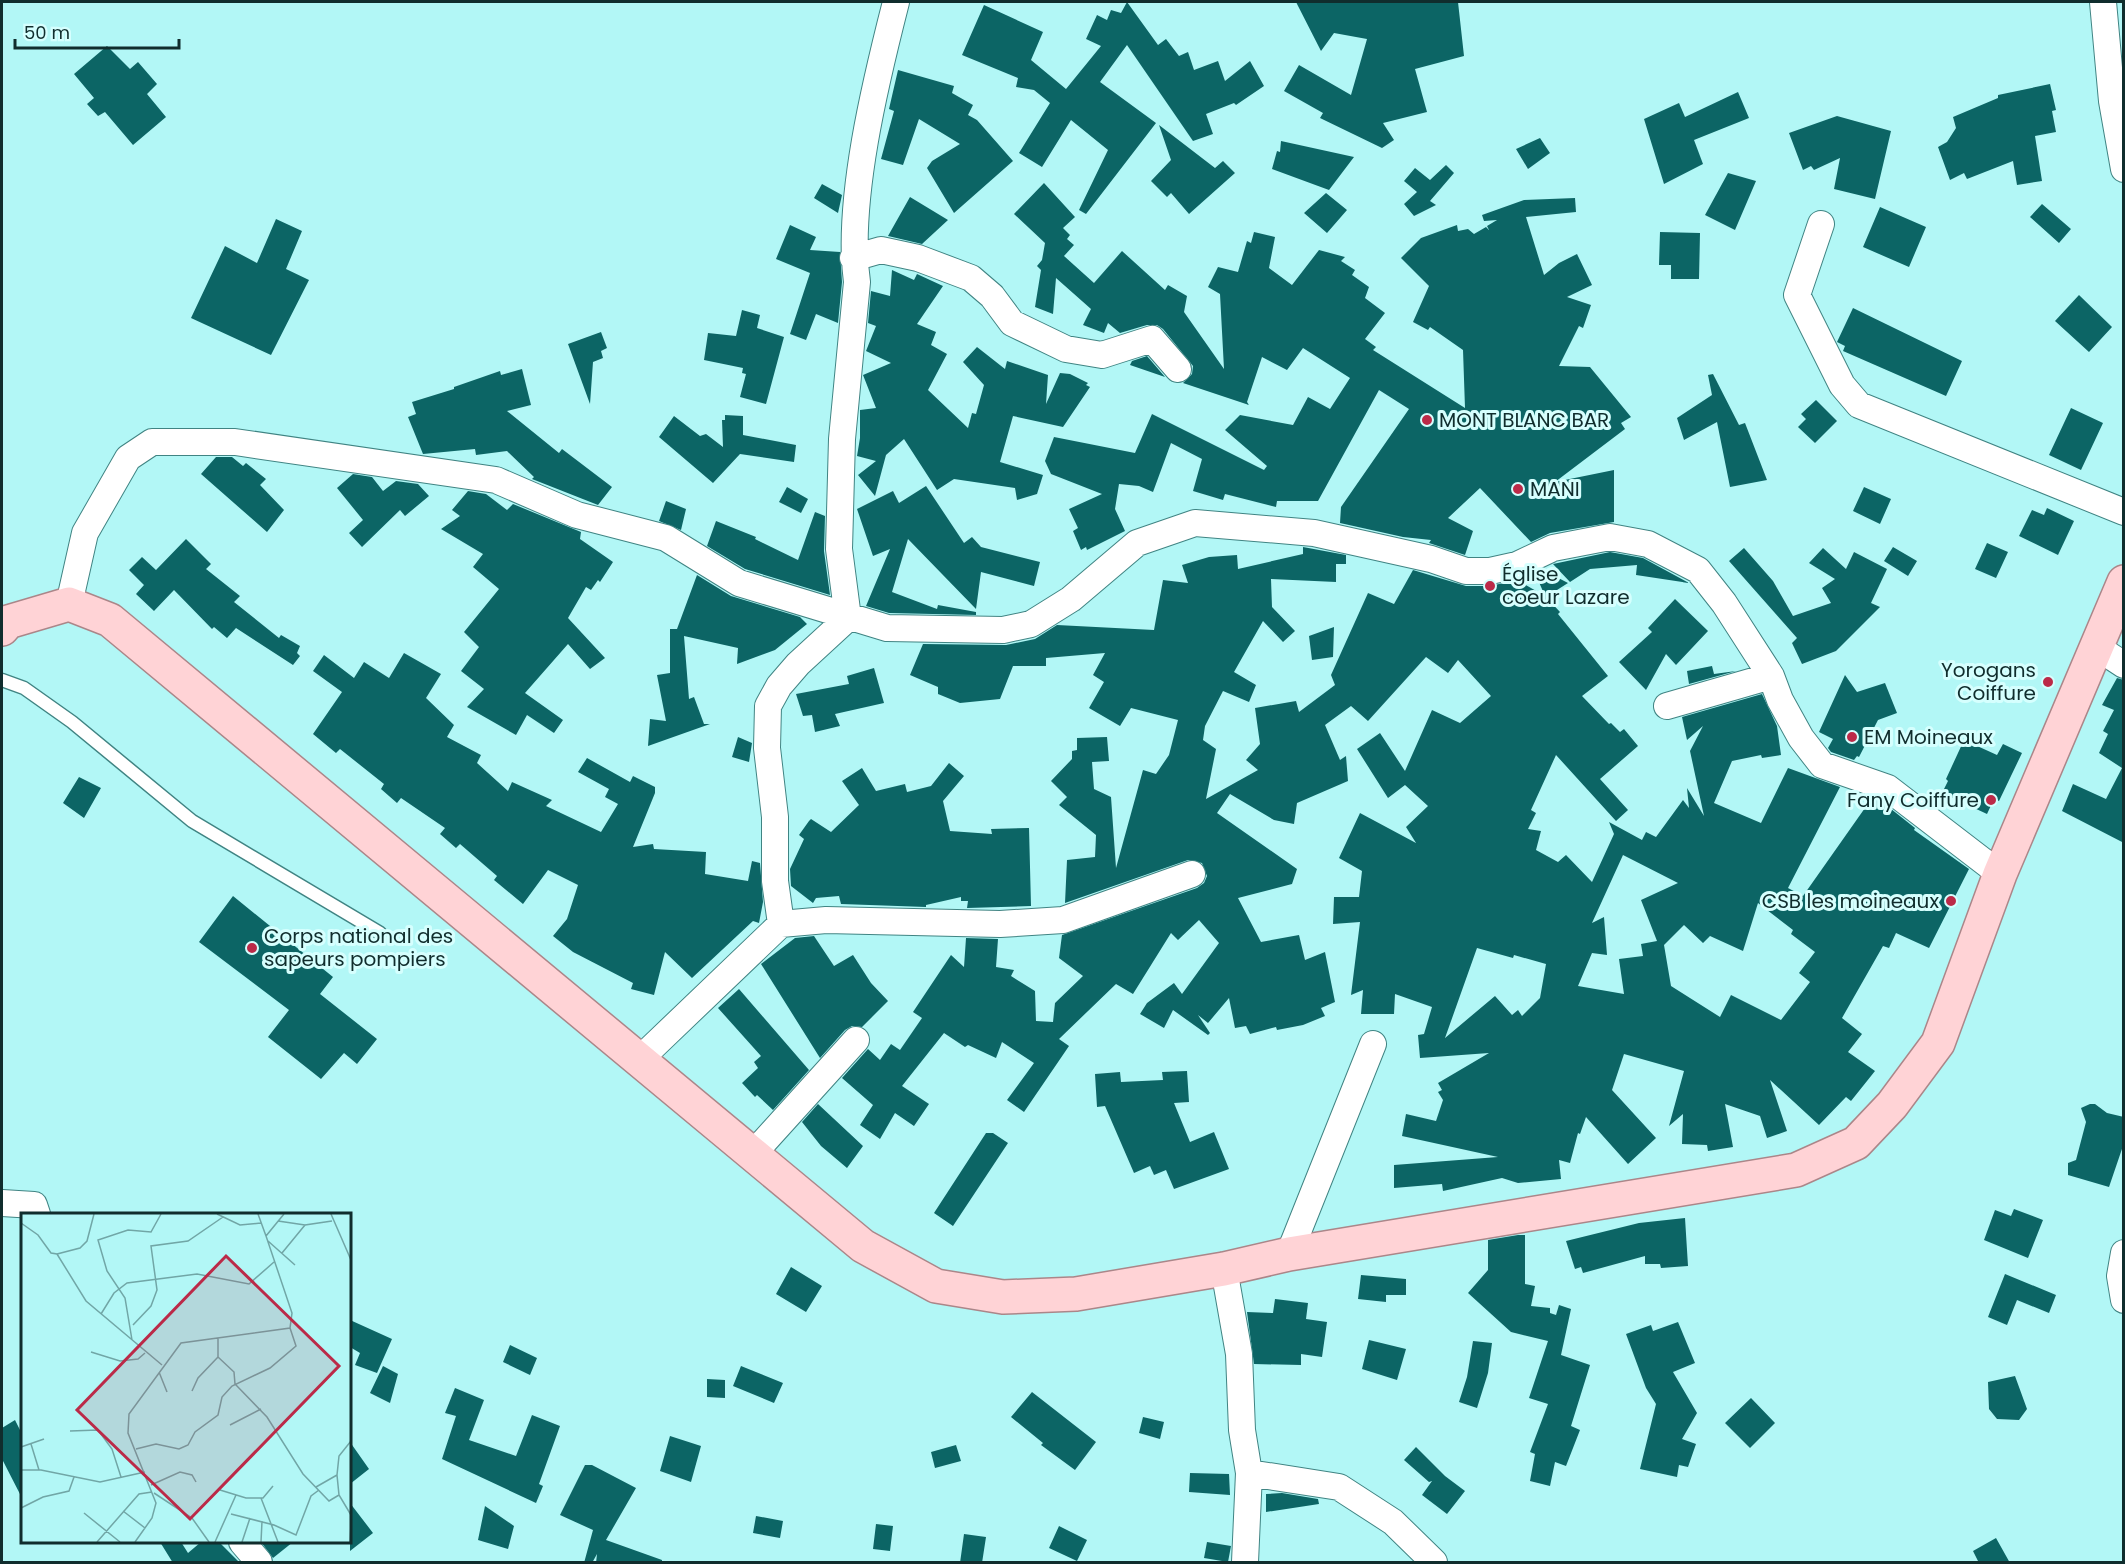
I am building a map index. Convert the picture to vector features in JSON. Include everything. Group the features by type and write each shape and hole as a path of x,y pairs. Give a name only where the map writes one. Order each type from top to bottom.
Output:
{"main road":[{"path":"2,629 8,622 69,604 110,620 863,1246 936,1286 1003,1297 1076,1294 1224,1269 1289,1254 1796,1170 1856,1143 1892,1105 1938,1043 2000,874 2124,582"}],"street":[{"path":"848,618 839,549 842,439 856,282 853,258 862,161 896,2"},
{"path":"2103,2 2112,101 2124,169"},
{"path":"1821,224 1797,295 1842,385 1859,405 2124,512"},
{"path":"853,258 881,250 918,258 971,278 992,296 1012,323 1066,349 1102,355 1152,339 1178,369"},
{"path":"69,604 85,533 104,496 128,458 152,442 236,442 496,480 577,515 666,538 739,583 887,628 1003,630 1031,624 1071,598 1137,543 1195,523 1314,533 1431,559 1466,571 1490,571 1517,565 1552,548 1610,537 1648,544 1698,570 1724,603 1771,676 1780,700 1801,738 1822,765 1888,788 2000,874"},
{"path":"781,924 775,881 775,817 767,748 768,706 779,686 798,664 848,618"},
{"path":"2095,646 2124,665"},
{"path":"1667,706 1771,676"},
{"path":"640,1059 781,924 826,920 1000,924 1064,920 1192,874"},
{"path":"752,1155 856,1040"},
{"path":"1289,1254 1373,1044"},
{"path":"2,1203 34,1205 36,1213"},
{"path":"2124,1253 2120,1276 2124,1300"},
{"path":"1224,1269 1239,1354 1242,1430 1249,1473 1245,1563"},
{"path":"1249,1473 1339,1487 1393,1522 1434,1563"},
{"path":"243,1543 260,1563"}],"lane":[{"path":"2,680 24,688 72,722 192,821 380,933"}],"building":[{"path":"1127,2 1158,45 1166,39 1179,56 1188,52 1194,70 1218,61 1225,81 1250,61 1264,86 1236,105 1234,103 1206,114 1213,134 1193,141 1127,45 1100,82 1156,123 1086,214 1079,210 1108,150 1071,120 1042,167 1019,153 1050,103 1034,90 1016,87 1018,78 962,55 984,5 1043,32 1031,60 1066,89 1101,46 1086,39 1097,15 1107,20 1111,10 1121,13"},
{"path":"1296,2 1458,2 1464,56 1415,69 1427,112 1383,123 1394,140 1382,148 1320,118 1323,113 1284,91 1299,65 1351,95 1367,39 1334,33 1321,51"},
{"path":"107,46 130,69 138,62 157,84 147,94 166,117 133,145 105,112 98,116 87,104 94,98 74,74"},
{"path":"898,70 954,86 952,93 973,105 968,115 977,120 1013,161 954,213 927,168 932,161 960,144 919,119 903,165 881,159 894,111 889,109"},
{"path":"2050,84 2056,110 2052,111 2056,132 2035,136 2042,181 2017,185 2013,161 1967,179 1964,173 1950,180 1938,147 1947,142 1956,128 1953,117 1998,98 1998,95"},
{"path":"1738,92 1749,118 1694,140 1703,164 1664,184 1644,119 1679,103 1685,117"},
{"path":"1837,116 1891,131 1875,199 1834,189 1840,158 1814,170 1811,166 1803,170 1789,133"},
{"path":"1159,125 1215,168 1223,161 1235,173 1189,214 1171,193 1167,197 1151,181 1171,160"},
{"path":"1540,138 1550,153 1528,169 1516,149"},
{"path":"1281,141 1354,157 1329,190 1272,169 1277,151 1280,152"},
{"path":"1446,165 1454,173 1430,201 1436,205 1414,216 1404,204 1417,192 1404,181 1415,168 1430,180"},
{"path":"1728,173 1756,181 1735,230 1705,215"},
{"path":"1044,183 1075,217 1063,228 1070,235 1067,239 1074,245 1064,256 1094,283 1122,251 1165,290 1168,285 1187,296 1184,312 1224,369 1220,294 1208,287 1218,267 1238,272 1247,241 1251,243 1254,232 1275,237 1269,268 1292,285 1319,250 1345,257 1341,261 1355,270 1352,275 1369,287 1365,298 1385,313 1365,339 1376,347 1373,350 1465,408 1463,350 1430,327 1428,330 1413,322 1429,286 1401,258 1421,238 1457,225 1458,231 1468,229 1474,234 1486,227 1489,230 1487,226 1497,220 1484,221 1482,215 1524,200 1575,198 1576,212 1526,217 1544,275 1559,263 1577,254 1592,285 1567,297 1591,305 1583,328 1579,326 1559,366 1590,367 1631,417 1621,423 1625,429 1555,482 1614,470 1614,522 1550,533 1531,542 1480,488 1448,518 1473,531 1465,555 1429,543 1431,540 1403,537 1340,523 1341,507 1409,409 1379,390 1318,501 1277,501 1276,507 1225,494 1223,500 1193,491 1202,459 1171,443 1153,492 1139,486 1119,484 1115,509 1125,531 1087,550 1086,547 1081,550 1073,531 1078,528 1069,509 1102,494 1051,474 1045,461 1054,437 1135,453 1152,414 1264,470 1267,466 1225,430 1240,415 1293,425 1308,397 1330,409 1350,378 1303,348 1287,370 1262,357 1247,402 1249,405 1183,383 1192,374 1193,366 1163,329 1157,325 1147,325 1120,333 1108,323 1104,333 1083,325 1091,309 1056,278 1053,314 1035,307 1041,270 1037,266 1042,260 1045,243 1014,214"},
{"path":"822,184 842,195 838,213 814,198"},
{"path":"1326,193 1347,210 1327,233 1304,213"},
{"path":"910,197 948,220 922,244 888,236"},
{"path":"2042,204 2071,229 2059,243 2030,217"},
{"path":"1880,207 1926,227 1909,267 1863,247"},
{"path":"276,219 302,231 286,269 309,280 271,355 191,318 225,246 257,263"},
{"path":"790,225 816,237 810,250 840,252 842,282 838,323 816,314 806,340 790,334 810,273 776,259"},
{"path":"1660,232 1700,233 1699,279 1671,279 1671,265 1659,265"},
{"path":"892,270 914,280 917,274 943,286 917,324 936,332 931,345 947,354 928,390 968,428 972,413 976,414 984,385 963,362 977,347 1005,369 1007,361 1048,375 1046,404 1060,373 1070,374 1088,383 1086,385 1090,387 1063,427 1013,416 1000,462 1043,475 1037,494 1017,500 1015,488 954,479 937,490 904,439 886,455 875,496 858,475 876,461 857,456 860,438 860,410 876,408 863,375 891,363 866,351 876,326 868,323 871,291 890,296"},
{"path":"2079,295 2112,327 2089,352 2055,321"},
{"path":"1853,308 1962,361 1946,396 1843,351 1845,346 1837,342"},
{"path":"742,310 760,315 757,328 784,337 766,404 740,397 746,374 742,373 743,368 704,360 708,333 736,336"},
{"path":"601,332 607,348 601,351 603,358 593,362 590,404 568,344"},
{"path":"1147,356 1165,377 1130,365 1132,361"},
{"path":"522,369 531,405 507,411 559,453 562,449 612,487 598,505 532,479 534,477 507,451 476,455 475,449 423,454 408,417 416,414 412,402 500,371 501,375"},
{"path":"1713,374 1739,425 1745,423 1767,480 1730,487 1717,422 1684,440 1677,418 1712,395 1708,375"},
{"path":"1816,400 1837,421 1815,443 1798,427 1806,419 1801,414"},
{"path":"2071,408 2103,423 2081,470 2049,455"},
{"path":"725,415 743,416 743,435 796,445 794,462 740,454 713,483 659,437 674,416 700,436 706,434 723,447 722,420 725,420"},
{"path":"216,457 232,457 243,466 246,463 266,479 260,485 284,510 267,532 201,474"},
{"path":"353,474 372,477 383,491 396,481 418,484 429,496 405,516 400,510 362,547 349,533 363,520 337,488"},
{"path":"926,486 964,543 972,537 981,547 1040,562 1034,586 981,572 976,609 908,539 892,592 937,609 938,605 976,612 976,615 889,613 866,606 890,549 873,556 857,509 893,491 899,503"},
{"path":"787,487 808,499 801,513 779,502"},
{"path":"1864,487 1891,499 1880,524 1853,511"},
{"path":"468,491 486,494 507,510 513,504 581,532 580,539 613,562 600,582 598,580 591,590 586,587 568,618 605,658 590,669 568,644 525,693 563,720 554,733 527,715 516,735 467,707 484,689 461,671 479,647 464,632 499,589 473,567 483,554 441,529 460,516 452,510"},
{"path":"666,501 686,509 681,530 659,521"},
{"path":"2047,508 2074,521 2058,555 2019,536 2032,510 2044,515"},
{"path":"815,512 825,516 824,551 830,595 745,569 707,546 716,521 756,537 755,539 798,560"},
{"path":"186,539 211,564 206,569 240,596 234,602 279,638 281,635 300,646 297,653 300,656 293,665 236,628 227,638 214,627 212,629 174,590 154,611 136,594 144,585 129,570 142,557 156,570"},
{"path":"1987,543 2008,552 1996,578 1975,569"},
{"path":"1303,547 1346,555 1346,564 1336,564 1336,582 1271,579 1272,607 1295,631 1283,642 1263,621 1234,672 1256,685 1249,702 1223,691 1205,726 1203,740 1216,749 1206,799 1258,770 1246,760 1260,744 1255,708 1296,701 1299,712 1335,685 1331,675 1368,593 1394,604 1413,570 1466,586 1490,586 1517,580 1545,596 1535,573 1543,570 1568,583 1546,597 1608,676 1582,696 1609,724 1611,723 1620,732 1624,729 1638,746 1600,779 1628,810 1616,821 1556,755 1531,810 1536,813 1528,829 1541,831 1536,850 1558,862 1566,855 1592,882 1614,834 1609,822 1642,840 1646,832 1656,837 1683,800 1689,808 1687,788 1704,816 1690,751 1703,726 1687,740 1682,717 1762,694 1777,726 1781,755 1762,758 1761,755 1732,761 1714,803 1761,823 1788,768 1840,787 1788,888 1803,896 1872,798 1881,801 1915,828 1914,830 1969,869 1929,948 1896,933 1889,948 1883,946 1842,1018 1862,1034 1848,1052 1875,1071 1851,1101 1846,1097 1819,1125 1770,1080 1787,1131 1767,1138 1760,1116 1725,1104 1733,1147 1708,1151 1707,1145 1682,1144 1683,1114 1669,1126 1684,1071 1624,1054 1612,1090 1656,1138 1628,1164 1586,1117 1580,1134 1578,1133 1570,1163 1559,1160 1561,1179 1518,1183 1502,1178 1443,1191 1442,1184 1394,1188 1394,1165 1498,1157 1402,1136 1406,1114 1436,1121 1443,1100 1438,1092 1442,1090 1438,1083 1489,1053 1420,1058 1418,1035 1424,1034 1432,1007 1395,994 1394,1014 1361,1014 1363,990 1351,995 1360,922 1333,924 1334,897 1359,897 1362,871 1339,858 1360,813 1416,843 1406,827 1428,806 1405,785 1388,798 1357,749 1380,733 1405,771 1432,710 1460,723 1491,696 1458,660 1448,673 1426,657 1368,721 1351,706 1325,725 1340,760 1346,756 1348,781 1297,803 1294,824 1274,820 1230,794 1217,813 1297,869 1292,884 1238,898 1261,942 1299,935 1305,960 1325,952 1335,1002 1321,1008 1325,1016 1303,1025 1277,1030 1276,1027 1250,1034 1246,1026 1235,1028 1229,998 1208,1023 1198,1015 1210,1033 1208,1035 1173,1010 1164,1028 1140,1014 1147,1003 1174,983 1182,994 1219,943 1199,920 1178,940 1171,933 1133,994 1116,984 1059,1039 1069,1046 1024,1112 1007,1100 1034,1063 1002,1042 996,1058 968,1045 965,1047 944,1033 902,1086 929,1104 914,1126 895,1113 880,1139 860,1125 873,1105 842,1078 868,1049 880,1060 891,1044 900,1050 922,1018 913,1012 951,955 964,967 966,938 998,939 996,967 1014,970 1011,976 1035,991 1036,1021 1053,1022 1055,1003 1083,976 1059,958 1062,935 1197,888 1204,883 1207,876 1202,863 1188,860 1065,903 1067,860 1095,857 1096,835 1059,805 1067,797 1051,781 1072,759 1072,751 1077,750 1077,738 1107,737 1109,761 1092,762 1094,789 1111,797 1116,868 1143,770 1156,774 1169,755 1178,720 1131,708 1120,726 1089,708 1104,682 1093,675 1105,653 1046,658 1046,666 1013,666 1000,699 960,703 938,694 938,687 910,675 923,644 1006,645 1035,639 1057,625 1154,630 1163,580 1188,583 1182,565 1209,557 1237,555 1238,569 1303,554","holes":["1623,855 1678,883 1641,900 1657,941 1641,944 1643,956 1619,959 1624,994 1578,986 1592,953 1607,955 1604,917 1592,923","1758,903 1793,930 1791,934 1815,952 1799,973 1810,982 1781,1020 1731,995 1720,1017 1671,986 1664,945 1684,925 1703,943 1710,936 1743,951","1477,948 1546,964 1540,998 1522,1016 1518,1010 1512,1015 1495,996 1445,1038"]},
{"path":"1893,547 1917,561 1908,576 1884,561"},
{"path":"1744,548 1773,581 1793,616 1831,603 1822,588 1835,579 1809,563 1823,548 1846,569 1854,552 1887,569 1871,603 1880,607 1836,651 1802,664 1792,643 1797,638 1729,561"},
{"path":"1610,552 1643,558 1689,583 1636,575 1637,565 1590,569 1570,582 1553,564"},
{"path":"697,575 731,596 800,617 807,624 775,650 737,664 738,648 684,636 689,699 694,697 704,724 710,724 648,746 650,719 666,721 657,675 670,673 670,629 677,629"},
{"path":"1675,599 1708,631 1676,665 1666,654 1646,690 1619,662 1652,632 1648,628"},
{"path":"1334,627 1333,657 1312,660 1309,636"},
{"path":"404,653 441,674 426,698 454,725 447,737 481,755 477,763 508,791 512,782 552,800 546,806 601,832 618,804 605,797 609,789 578,772 587,758 630,782 633,776 655,787 655,793 633,847 653,844 654,849 706,852 705,874 748,881 752,861 760,863 763,902 759,923 753,921 692,978 665,952 654,995 631,989 633,983 573,952 553,936 567,919 578,885 548,870 523,904 494,880 497,876 460,844 456,848 440,834 445,828 401,798 397,803 381,789 384,784 340,749 336,753 313,734 342,692 313,671 324,655 354,678 364,662 389,678"},
{"path":"1712,666 1714,674 1736,671 1689,684 1687,671"},
{"path":"874,668 884,703 835,714 840,726 815,732 812,715 803,716 796,694 849,684 847,676"},
{"path":"1845,675 1857,692 1885,683 1897,713 1878,720 1859,757 1857,756 1854,760 1831,752 1828,748 1833,739 1819,732"},
{"path":"2117,678 2124,680 2124,843 2062,811 2073,784 2106,799 2122,768 2099,753 2108,734 2103,731 2114,710 2102,705"},
{"path":"738,737 752,743 749,762 732,757"},
{"path":"1964,740 1997,755 2003,744 2022,753 1999,801 1994,799 1987,814 1942,793"},
{"path":"949,763 964,776 943,801 950,831 992,834 991,829 1029,828 1031,906 967,908 968,901 961,901 961,897 926,905 926,907 841,904 839,896 816,898 813,903 791,886 790,869 804,839 799,835 809,821 811,819 831,832 859,805 842,781 862,768 876,791 905,784 907,792 931,786"},
{"path":"79,777 101,788 84,818 63,803"},
{"path":"233,896 333,977 320,994 377,1039 357,1064 344,1053 321,1079 268,1037 289,1010 199,942"},
{"path":"814,936 834,966 853,955 871,983 888,1001 862,1027 852,1026 845,1030 820,1058 761,964 795,938"},
{"path":"739,989 809,1070 773,1110 757,1095 755,1097 742,1083 758,1068 754,1062 761,1056 718,1008"},
{"path":"1187,1071 1189,1102 1174,1103 1190,1142 1214,1132 1229,1169 1174,1189 1166,1170 1154,1175 1150,1166 1134,1173 1105,1106 1097,1107 1095,1074 1120,1072 1121,1082 1163,1080 1162,1072"},
{"path":"818,1104 863,1146 847,1168 821,1146 802,1122"},
{"path":"2095,1104 2107,1113 2124,1117 2124,1143 2109,1187 2068,1175 2068,1163 2076,1160 2086,1122 2081,1108"},
{"path":"986,1133 993,1133 1008,1143 953,1226 934,1213"},
{"path":"2014,1209 2043,1220 2028,1258 1984,1240 1995,1210 2011,1216"},
{"path":"1685,1218 1688,1266 1661,1268 1660,1264 1645,1264 1645,1256 1583,1273 1581,1267 1575,1269 1566,1241 1639,1223"},
{"path":"1525,1235 1525,1284 1535,1286 1531,1306 1550,1308 1550,1313 1556,1315 1559,1305 1571,1309 1561,1355 1590,1365 1571,1426 1580,1430 1566,1466 1555,1462 1550,1486 1530,1481 1535,1454 1530,1452 1548,1404 1529,1398 1548,1341 1511,1332 1468,1293 1488,1270 1488,1240"},
{"path":"791,1267 822,1286 806,1312 776,1294"},
{"path":"2005,1274 2056,1295 2049,1313 2017,1300 2007,1325 1988,1317"},
{"path":"1361,1275 1406,1279 1406,1295 1386,1295 1386,1302 1358,1299"},
{"path":"1275,1299 1308,1303 1306,1319 1327,1322 1322,1357 1301,1354 1301,1365 1254,1364 1247,1312 1273,1313"},
{"path":"351,1320 392,1339 377,1373 355,1365 360,1353 351,1348"},
{"path":"1678,1322 1695,1363 1673,1372 1697,1413 1682,1439 1696,1444 1688,1467 1679,1465 1677,1477 1640,1469 1656,1404 1646,1388 1626,1334 1651,1325 1653,1331"},
{"path":"1369,1340 1406,1349 1397,1380 1362,1369"},
{"path":"1473,1341 1492,1343 1488,1373 1477,1408 1459,1402 1467,1377"},
{"path":"510,1345 537,1358 530,1375 503,1362"},
{"path":"383,1366 398,1374 390,1403 370,1393"},
{"path":"741,1366 783,1383 774,1403 733,1386"},
{"path":"2015,1376 2027,1409 2019,1420 1997,1419 1989,1409 1988,1382"},
{"path":"707,1379 725,1380 725,1398 707,1397"},
{"path":"455,1388 484,1400 469,1440 516,1456 532,1415 560,1426 539,1484 543,1486 536,1503 442,1459 456,1416 445,1413"},
{"path":"1032,1392 1096,1442 1075,1470 1041,1445 1043,1443 1011,1417"},
{"path":"1751,1398 1775,1423 1750,1448 1725,1423"},
{"path":"1143,1417 1164,1422 1160,1439 1139,1433"},
{"path":"15,1420 21,1432 21,1496 2,1459 2,1428"},
{"path":"670,1436 701,1446 691,1482 660,1471"},
{"path":"351,1443 369,1469 351,1483"},
{"path":"956,1445 961,1461 935,1468 931,1452"},
{"path":"1416,1447 1445,1476 1465,1491 1447,1514 1422,1495 1432,1481 1429,1482 1404,1460"},
{"path":"585,1465 592,1465 636,1488 606,1540 662,1560 662,1563 596,1563 597,1554 592,1563 584,1563 593,1530 560,1515"},
{"path":"1190,1473 1229,1474 1230,1495 1189,1492"},
{"path":"1282,1493 1318,1499 1319,1504 1266,1512 1266,1494"},
{"path":"351,1504 373,1533 350,1551 351,1543"},
{"path":"485,1506 514,1526 508,1549 478,1540"},
{"path":"756,1516 783,1521 780,1538 753,1533"},
{"path":"876,1524 893,1526 890,1551 873,1549"},
{"path":"1059,1526 1087,1540 1077,1561 1049,1548"},
{"path":"964,1534 986,1537 982,1563 960,1563"},
{"path":"1996,1538 2010,1563 1979,1563 1973,1551"},
{"path":"1207,1542 1231,1546 1228,1562 1204,1558"},
{"path":"161,1543 182,1543 188,1553 200,1543 220,1543 240,1563 173,1563"},
{"path":"262,1543 292,1543 273,1558"}],"place":[{"name":"MONT BLANC BAR","path":"1427,420"},
{"name":"MANI","path":"1518,489"},
{"name":"Église coeur Lazare","path":"1490,586"},
{"name":"Yorogans Coiffure","path":"2048,682"},
{"name":"EM Moineaux","path":"1852,737"},
{"name":"Fany Coiffure","path":"1991,800"},
{"name":"CSB les moineaux","path":"1951,901"},
{"name":"Corps national des sapeurs pompiers","path":"252,948"}]}
